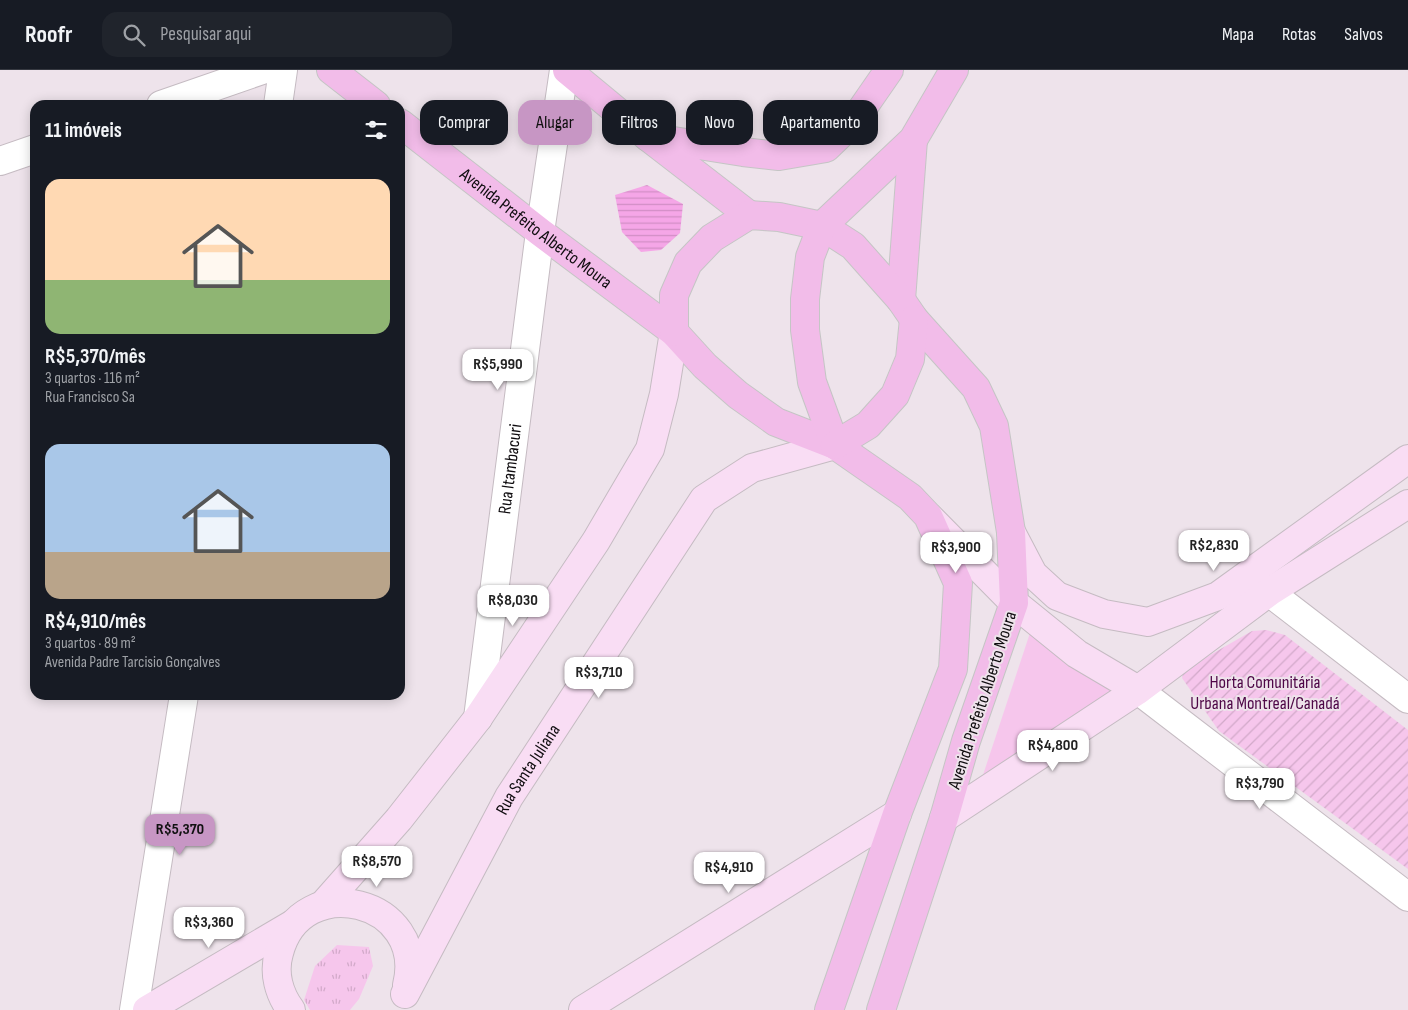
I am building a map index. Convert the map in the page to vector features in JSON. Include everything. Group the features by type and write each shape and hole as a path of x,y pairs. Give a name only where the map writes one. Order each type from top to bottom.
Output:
{"main road":[{"path":"331,70 370,100"},
{"path":"565,70 602,100"},
{"path":"676,141 779,156 826,148 853,122 889,70"},
{"path":"913,140 907,310 910,359 895,395 868,425 835,445 812,382 805,330 805,299 810,257 822,226 913,140 954,70"},
{"name":"Avenida Prefeito Alberto Moura","path":"405,128 674,332 705,366 746,400 776,422 835,445 910,497 928,516 958,583 953,669 897,814 829,1010"},
{"path":"658,145 749,215 779,217 822,226"},
{"path":"323,905 399,819 478,718 596,541 650,449 664,394 674,332 674,295 688,263 712,238 749,215"},
{"name":"Avenida Prefeito Alberto Moura","path":"822,226 853,246 976,388 994,426 1011,532 1014,603 966,741 944,818 881,1010"},
{"name":"Rua Santa Juliana","path":"400,1002 509,797 704,499 752,468 835,445"},
{"path":"1011,532 1033,574 1057,596 1104,614 1148,622 1218,596 1408,459"},
{"path":"944,818 1138,690 1268,592 1408,504"},
{"path":"928,516 1014,603 1077,654 1138,690"},
{"path":"583,1010 897,814"},
{"path":"147,1010 293,924 307,912 323,905 345,902 366,906 385,917 399,933 408,952 410,974 400,1002"},
{"path":"292,1010 284,1001 277,981 276,961 282,941 293,924"}],"street":[{"path":"175,100 262,70"},
{"path":"279,100 283,70"},
{"name":"Rua Itambacuri","path":"478,718 540,232 565,70"},
{"path":"0,161 30,151"},
{"path":"1268,592 1408,699"},
{"path":"1138,690 1408,897"},
{"path":"134,1010 183,700"}],"green space":[{"name":"Horta Comunitária Urbana Montreal/Canadá","path":"1266,630 1285,635 1408,730 1408,869 1219,731 1182,678 1184,670 1252,631"},
{"path":"1030,633 1125,687 979,787"},
{"path":"337,945 369,947 373,966 359,999 350,1010 310,1010 304,1000 315,966"}],"shaded area":[{"path":"647,185 683,204 680,233 661,250 641,252 622,232 615,195"}]}
